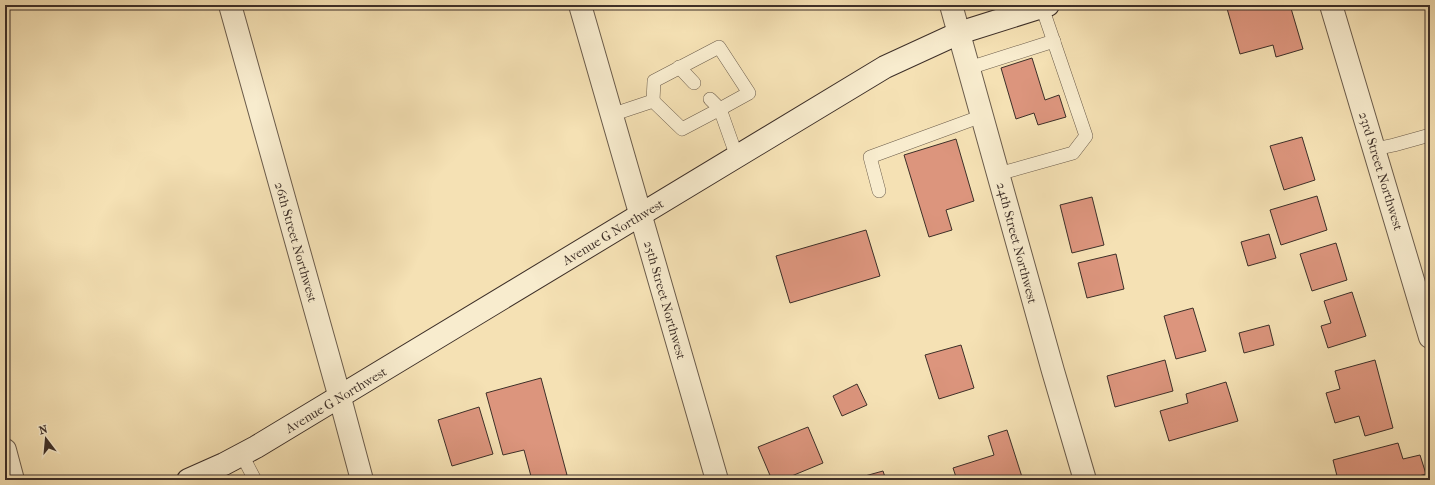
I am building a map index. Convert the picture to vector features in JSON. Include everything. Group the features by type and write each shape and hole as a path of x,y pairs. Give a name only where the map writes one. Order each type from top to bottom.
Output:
{"street":[{"name":"26th Street Northwest","path":"230,5 362,480"},
{"name":"25th Street Northwest","path":"580,5 717,480"},
{"name":"24th Street Northwest","path":"951,5 1053,371 1085,480"},
{"name":"23rd Street Northwest","path":"1331,5 1374,149 1423,289 1430,337"},
{"name":"Avenue G Northwest","path":"188,480 256,448 885,67 959,33 1045,6"},
{"path":"5,450 13,480"}],"lane":[{"path":"998,174 1073,153 1086,136 1054,41 1045,6"},
{"path":"969,68 1054,41"},
{"path":"719,47 748,93 682,129 653,101 654,82 679,67 719,47"},
{"path":"679,67 694,83"},
{"path":"710,99 720,109 738,157"},
{"path":"611,115 653,101"},
{"path":"880,191 870,157 982,116"},
{"path":"1374,149 1430,135"},
{"path":"242,455 255,480"}],"building":[{"path":"1226,5 1290,5 1303,49 1276,57 1273,45 1240,54"},
{"path":"1032,58 1045,100 1059,95 1066,117 1038,125 1034,113 1016,119 1001,68"},
{"path":"1302,137 1315,180 1284,190 1270,146"},
{"path":"956,139 974,201 946,210 952,230 929,237 904,155"},
{"path":"1317,196 1327,230 1281,245 1270,210"},
{"path":"1092,197 1104,245 1072,253 1060,205"},
{"path":"866,230 880,276 790,303 776,256"},
{"path":"1269,234 1276,258 1248,266 1241,242"},
{"path":"1336,243 1347,280 1312,291 1300,254"},
{"path":"1116,254 1124,289 1087,298 1078,263"},
{"path":"1352,292 1366,336 1328,348 1321,326 1331,323 1324,301"},
{"path":"1193,308 1206,351 1176,359 1164,316"},
{"path":"1269,325 1274,345 1244,353 1239,333"},
{"path":"961,345 974,388 939,399 925,355"},
{"path":"1165,360 1173,391 1115,407 1107,376"},
{"path":"1375,360 1393,428 1365,436 1359,416 1335,423 1326,393 1340,389 1335,371"},
{"path":"541,378 567,475 548,480 532,480 524,450 503,455 486,393"},
{"path":"1226,382 1238,421 1169,441 1160,411 1188,403 1186,394"},
{"path":"857,384 867,405 842,416 833,396"},
{"path":"479,407 493,454 452,466 438,420"},
{"path":"808,427 823,463 782,480 772,480 758,447"},
{"path":"1007,430 1023,480 957,480 953,468 994,455 988,436"},
{"path":"1398,443 1403,459 1420,455 1426,474 1404,480 1338,480 1333,460"},
{"path":"883,471 886,480 854,479"}]}
